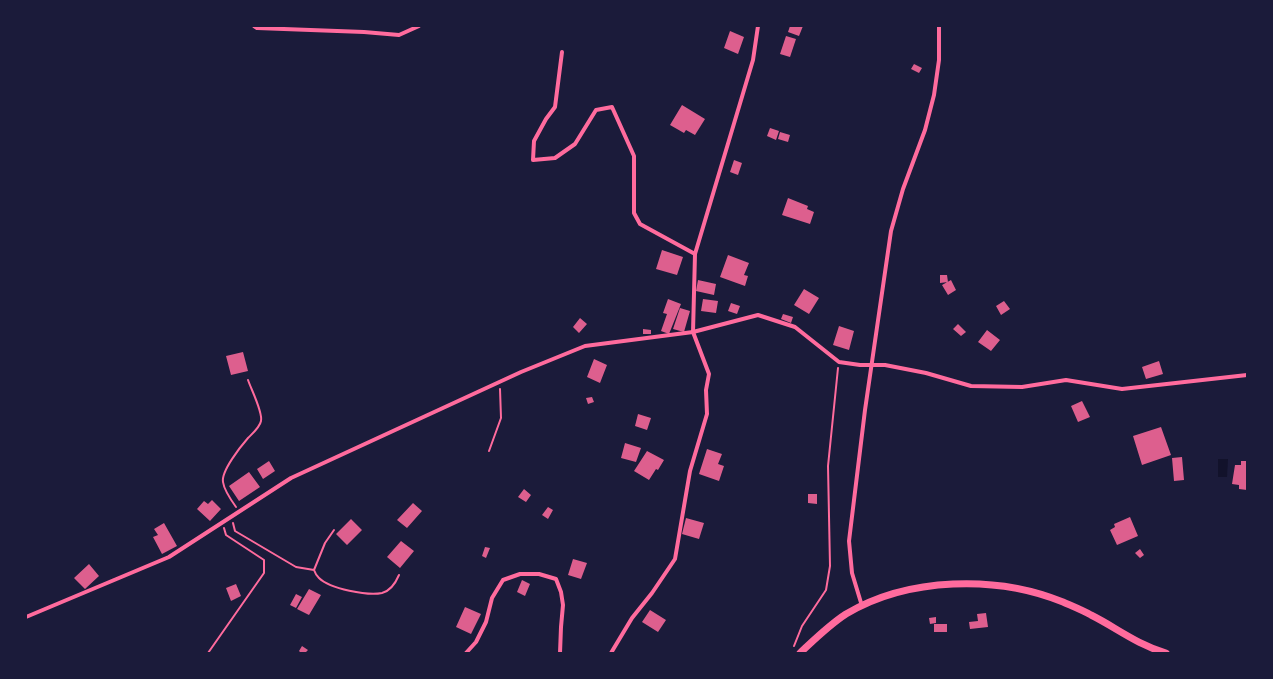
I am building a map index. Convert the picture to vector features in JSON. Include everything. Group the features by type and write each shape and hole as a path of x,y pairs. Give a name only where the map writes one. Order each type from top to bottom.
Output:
{"street":[{"path":"254,26 257,28 364,32 399,35 419,26"},
{"path":"611,653 632,618 652,593 675,559 690,471 707,414 706,390 709,374 693,332 696,254 753,60 758,26"},
{"path":"862,606 852,573 849,541 865,410 891,231 903,189 926,124 934,95 939,60 939,26"},
{"path":"562,52 555,107 546,119 534,141 533,160 555,158 575,144 596,110 612,107 634,156 634,213 640,224 696,254"},
{"path":"26,617 169,557 240,513 291,478 500,381 585,346 693,332 758,315 795,328 839,362 860,365 886,365 926,373 971,386 1022,387 1066,380 1122,389 1247,375"},
{"path":"466,653 476,642 486,622 492,598 503,580 520,574 539,574 556,579 563,604 560,627 560,653"},
{"path":"800,653 823,630 846,614 862,606 888,596 924,586 956,584 996,586 1032,592 1090,615 1133,640 1152,649 1166,653"}],"path":[{"path":"794,646 802,626 826,590 830,566 828,466 839,362"},
{"path":"240,513 229,497 223,483 224,473 242,445 258,427 262,420 248,380"},
{"path":"489,451 501,418 500,381"},
{"path":"231,518 235,531 296,567 314,570"},
{"path":"208,653 264,573 264,560 226,535 223,523"},
{"path":"314,570 325,543 334,530"},
{"path":"314,570 319,579 336,588 355,592 384,593 395,584 399,575"}],"shaded area":[{"path":"1218,459 1228,459 1227,477 1218,477"}],"building":[{"path":"790,26 803,26 799,36 788,32"},
{"path":"730,31 744,37 738,54 724,48"},
{"path":"786,36 796,39 790,57 780,54"},
{"path":"914,64 922,68 919,73 911,69"},
{"path":"682,105 705,119 695,135 686,130 684,133 670,125"},
{"path":"770,128 779,131 776,140 767,136"},
{"path":"780,132 790,135 788,142 778,139"},
{"path":"734,160 742,163 738,175 730,172"},
{"path":"788,198 808,206 807,209 814,212 810,224 782,215"},
{"path":"662,250 683,257 677,275 656,269"},
{"path":"728,255 749,263 744,275 748,276 745,286 720,277"},
{"path":"940,275 947,275 948,282 940,283"},
{"path":"698,280 716,284 714,295 696,291"},
{"path":"951,280 956,290 948,295 942,285"},
{"path":"804,289 819,298 809,314 794,305"},
{"path":"668,299 681,304 669,334 661,331 667,314 663,313"},
{"path":"703,299 718,301 716,313 701,311"},
{"path":"1004,301 1010,309 1001,315 996,306"},
{"path":"731,303 740,306 737,314 728,311"},
{"path":"680,308 690,311 684,332 673,329"},
{"path":"783,314 793,317 791,323 781,319"},
{"path":"580,318 587,324 579,333 573,327"},
{"path":"958,324 966,332 961,336 953,329"},
{"path":"839,326 854,331 849,350 833,345"},
{"path":"643,329 651,330 651,334 643,334"},
{"path":"987,330 1000,340 991,351 978,342"},
{"path":"243,352 248,371 231,375 226,356"},
{"path":"594,359 607,365 600,383 587,377"},
{"path":"1159,361 1163,374 1146,379 1142,367"},
{"path":"592,397 594,402 588,404 586,398"},
{"path":"1082,401 1090,417 1078,422 1071,406"},
{"path":"638,414 651,418 647,430 635,426"},
{"path":"1161,427 1171,455 1142,465 1133,436"},
{"path":"625,443 641,448 636,462 621,458"},
{"path":"707,449 722,454 718,464 724,466 719,481 699,474"},
{"path":"647,451 664,460 649,480 634,471"},
{"path":"1182,457 1184,480 1174,481 1172,458"},
{"path":"269,461 275,471 263,479 257,469"},
{"path":"1241,461 1247,461 1247,490 1239,489 1239,485 1232,484 1235,465 1241,465"},
{"path":"249,472 260,487 239,501 229,486"},
{"path":"524,489 531,495 526,502 518,497"},
{"path":"808,494 817,494 817,504 808,503"},
{"path":"212,500 221,509 210,521 197,509 204,501 208,504"},
{"path":"413,503 422,511 407,528 397,520"},
{"path":"548,507 553,510 548,519 542,515"},
{"path":"1130,517 1138,536 1117,545 1110,530 1115,527 1114,524"},
{"path":"686,518 704,523 699,539 682,534"},
{"path":"351,519 362,530 347,545 336,534"},
{"path":"164,523 177,546 162,554 153,537 158,535 154,529"},
{"path":"401,541 414,551 400,568 387,557"},
{"path":"485,547 490,548 486,558 482,556"},
{"path":"1140,549 1144,555 1140,558 1135,553"},
{"path":"573,559 587,563 581,579 568,575"},
{"path":"89,564 99,576 85,589 74,578"},
{"path":"522,580 530,584 525,596 517,592"},
{"path":"236,584 241,596 231,601 226,588"},
{"path":"309,589 321,595 309,615 297,609"},
{"path":"296,594 302,597 296,608 290,605"},
{"path":"465,607 481,614 471,634 456,627"},
{"path":"650,610 666,620 658,632 642,622"},
{"path":"986,613 988,627 970,629 969,622 978,621 977,614"},
{"path":"936,617 936,623 930,624 929,618"},
{"path":"934,624 947,624 947,632 934,632"},
{"path":"302,646 308,650 305,653 301,653 299,651"}]}
